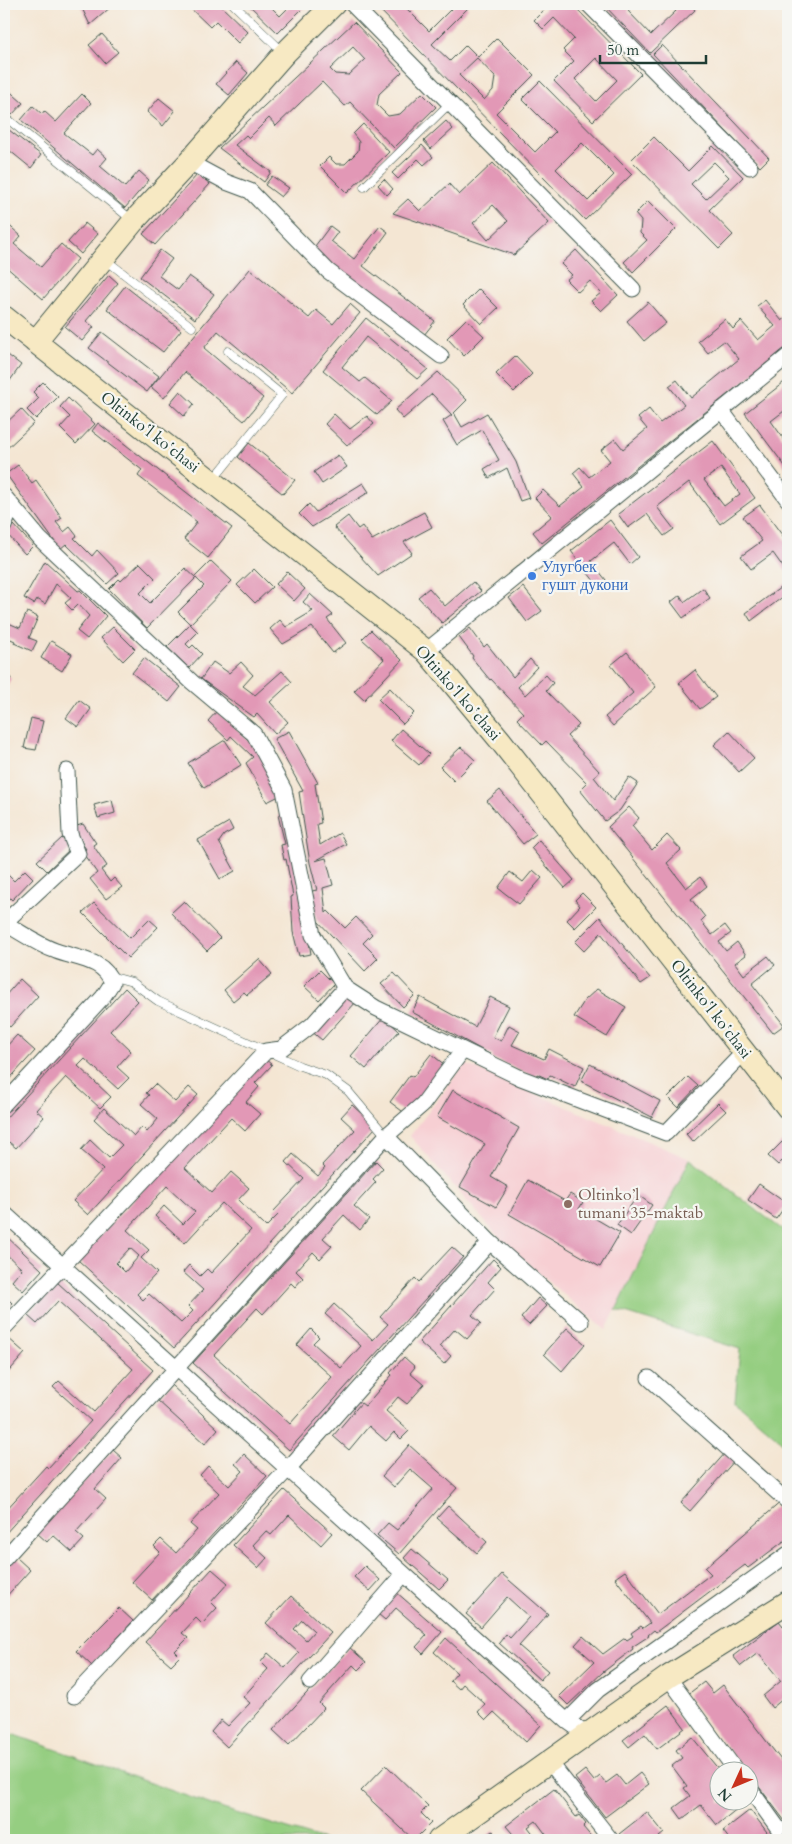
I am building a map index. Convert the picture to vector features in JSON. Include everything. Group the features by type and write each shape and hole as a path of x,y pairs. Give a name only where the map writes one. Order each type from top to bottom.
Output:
{"main road":[{"path":"35,342 133,222 189,162 284,54 334,4"},
{"name":"Oltinkoʻl koʻchasi","path":"7,326 35,342 426,650 745,1051 788,1108"},
{"path":"439,1840 668,1676 787,1605"}],"street":[{"path":"352,4 633,289"},
{"path":"588,4 750,167"},
{"path":"189,162 226,182 250,191 328,271 441,356"},
{"path":"426,650 788,356"},
{"path":"721,410 788,500"},
{"path":"4,526 8,501"},
{"path":"8,501 47,546 192,682 254,734 284,790 313,935 345,988 376,1008 521,1078 666,1133 745,1051"},
{"path":"4,1104 103,997 112,983 110,976 88,959 56,951 4,923 78,854 70,834 67,771"},
{"path":"4,1328 266,1051 281,1049 312,1025 345,988"},
{"path":"4,1559 386,1136 423,1104 463,1050"},
{"path":"386,1136 490,1242 582,1322"},
{"path":"4,1213 567,1721 587,1735"},
{"path":"74,1696 287,1470 490,1242"},
{"path":"649,1378 788,1502"},
{"path":"567,1721 598,1690 788,1554"},
{"path":"310,1682 404,1574"},
{"path":"668,1676 730,1762"},
{"path":"550,1761 611,1840"},
{"path":"760,1803 778,1828"}],"lane":[{"path":"233,4 284,54"},
{"path":"364,186 449,104"},
{"path":"4,116 133,222"},
{"path":"104,259 192,327"},
{"path":"212,481 282,395 228,351"},
{"path":"110,976 132,982 158,1001 266,1051 326,1074 348,1091 386,1136"}],"shaded area":[{"name":"Oltinko’l tumani 35-maktab","path":"465,1064 690,1159 606,1330 508,1248 410,1136"}],"green space":[{"path":"690,1159 788,1234 788,1447 735,1401 740,1349 616,1310"},
{"path":"4,1731 223,1809 324,1840 4,1840"}],"building":[{"path":"80,4 110,4 112,6 90,25"},
{"path":"186,4 219,4 248,32 238,43 216,21 210,27"},
{"path":"248,4 268,4 280,16 292,4 307,4 278,33"},
{"path":"374,4 402,4 429,31 456,4 464,4 468,8 432,44 450,61 466,45 478,57 497,38 534,75 496,113 535,152 555,132 522,99 540,81 632,174 585,220","holes":["477,58 495,77 493,90 484,100 459,75","582,143 614,175 588,201 556,169"]},
{"path":"542,4 572,4 641,74 593,121 554,81 574,61 563,50 574,39 554,18 543,29 534,20 546,8","holes":["596,58 617,80 596,101 575,79"]},
{"path":"603,4 635,4 628,11 651,35 676,11 669,4 690,4 695,10 650,53"},
{"path":"354,22 402,72 379,94 377,105 388,116 400,114 422,93 436,107 394,148 350,102 345,106 322,82 276,126 269,118 249,138 246,135 235,145 271,172 264,182 219,148","holes":["353,47 365,60 349,75 335,74 330,69"]},
{"path":"102,34 118,52 105,63 89,45"},
{"path":"662,45 769,158 760,167 653,54"},
{"path":"236,62 248,73 229,95 216,84"},
{"path":"4,81 8,84 5,87 23,103 12,115 4,108"},
{"path":"82,94 91,103 64,133 92,155 97,149 107,158 100,166 125,187 139,171 149,180 125,208 21,120 33,106 42,114 44,111 56,122"},
{"path":"159,98 175,111 163,126 147,112"},
{"path":"446,121 453,129 431,149 424,141"},
{"path":"363,124 389,152 347,193 320,166 329,157 336,164 345,164 358,151 359,142 353,134"},
{"path":"4,126 41,155 31,168 4,146"},
{"path":"654,137 688,171 713,146 743,177 709,210 733,235 719,249 631,160","holes":["714,162 729,177 706,199 691,184"]},
{"path":"422,145 433,157 424,165 418,159 398,179 392,173"},
{"path":"493,163 549,223 514,255 393,213 408,199 420,211 449,184 459,195","holes":["493,205 508,221 488,240 473,223"]},
{"path":"198,174 210,184 155,245 143,234"},
{"path":"272,176 289,188 281,197 265,185"},
{"path":"384,179 393,189 387,195 378,185"},
{"path":"648,201 676,229 633,272 624,262 647,240 640,233 641,221 635,214"},
{"path":"4,221 21,236 14,244 41,267 61,244 78,259 43,299 4,265"},
{"path":"85,223 98,234 81,254 68,242"},
{"path":"330,226 338,232 331,241 354,259 380,226 388,232 363,266 435,321 424,335 312,250"},
{"path":"160,250 172,259 159,276 178,290 189,276 214,294 195,319 140,277"},
{"path":"576,250 618,295 601,311 591,301 601,293 590,281 578,292 566,280 572,275 561,264"},
{"path":"250,269 309,318 316,310 333,324 350,304 360,313 292,393 218,331 204,348 263,398 244,421 185,372 164,398 151,387"},
{"path":"109,275 118,283 86,321 94,327 82,341 65,327"},
{"path":"125,286 181,330 163,352 107,309"},
{"path":"479,289 498,308 481,324 463,305"},
{"path":"765,300 782,321 788,316 788,346 542,543 533,532 552,516 535,498 543,490 560,506 584,487 573,473 580,467 589,477 610,461 601,450 615,439 623,449 647,429 638,418 649,409 660,423 684,405 669,386 677,380 691,398 739,359 724,341 708,353 698,341 725,319 733,329 741,321 758,340 775,326 757,306"},
{"path":"648,302 666,323 644,341 627,321"},
{"path":"366,318 428,369 417,379 366,337 342,367 360,382 365,378 392,401 377,415 323,370"},
{"path":"466,319 484,336 464,356 447,338"},
{"path":"102,332 159,376 147,392 89,348"},
{"path":"4,352 21,365 4,389"},
{"path":"515,356 532,374 514,392 496,374"},
{"path":"438,372 467,400 454,413 462,427 487,413 516,462 529,498 520,501 507,468 489,478 484,469 499,460 482,430 457,445 443,421 452,415 432,394 403,419 395,410"},
{"path":"788,379 788,408 771,421 788,445 788,470 745,413"},
{"path":"43,382 58,397 36,419 27,410 39,398 33,392"},
{"path":"180,391 194,404 184,416 170,403"},
{"path":"68,398 95,424 76,444 60,428 70,417 60,407"},
{"path":"21,409 34,423 4,451 4,425"},
{"path":"334,414 350,429 367,416 374,424 347,445 325,424"},
{"path":"98,423 232,528 208,558 184,539 197,522 138,476 142,470 92,431"},
{"path":"713,441 755,498 720,524 689,482 657,507 674,529 664,536 647,514 628,528 618,514","holes":["721,468 740,494 724,506 704,480"]},
{"path":"249,443 295,480 283,494 238,457"},
{"path":"338,455 347,467 322,484 314,472"},
{"path":"18,465 32,483 36,480 62,518 56,522 64,532 70,527 77,536 74,538 92,556 97,550 119,573 107,584 66,544 60,549 6,474"},
{"path":"363,483 369,492 312,527 299,514 309,504 316,512"},
{"path":"760,505 788,543 788,574 773,553 751,569 741,556 762,541 743,517"},
{"path":"424,512 432,527 404,542 412,553 378,576 334,527 348,516 358,529 362,526 372,540"},
{"path":"610,520 638,557 630,564 614,543 591,561 606,580 598,586 571,551"},
{"path":"14,525 33,546 25,554 6,533"},
{"path":"45,561 78,591 80,590 106,616 87,639 77,631 89,616 78,604 72,610 65,603 71,598 56,584 45,604 37,599 34,604 24,598"},
{"path":"211,561 232,581 190,624 178,612 204,586 196,578 147,628 109,589 119,579 121,581 140,563 155,578 140,593 150,603 185,568 195,577"},
{"path":"254,569 272,587 255,603 237,585"},
{"path":"287,572 305,589 294,601 276,584"},
{"path":"473,582 481,591 442,623 418,597 429,588 445,606"},
{"path":"788,582 788,593 751,621 746,613"},
{"path":"523,587 542,611 527,622 509,598"},
{"path":"703,588 710,598 683,618 671,602 680,595 684,602"},
{"path":"310,594 333,615 327,619 346,643 333,653 312,627 283,644 270,629 280,620 286,627 313,611 303,602"},
{"path":"27,612 38,617 29,638 37,641 32,651 4,636 4,621 20,628"},
{"path":"190,624 198,632 186,644 190,648 193,645 202,654 189,668 167,647"},
{"path":"113,627 135,649 123,661 101,638"},
{"path":"470,628 484,647 487,644 513,677 530,659 537,667 518,687 525,695 546,675 553,683 546,691 579,725 567,736 599,771 594,777 613,801 629,777 638,783 620,810 605,821 580,790 587,783 546,741 542,745 517,719 523,713 490,680 472,658 473,656 459,637"},
{"path":"371,630 402,660 364,700 354,691 384,659 362,639"},
{"path":"51,641 72,654 62,671 41,658"},
{"path":"627,652 656,687 613,726 605,717 633,693 611,665"},
{"path":"144,658 181,687 169,702 132,673"},
{"path":"213,662 229,673 241,662 253,675 243,686 255,695 282,671 292,682 270,702 288,722 275,734 257,714 254,717 201,679"},
{"path":"695,670 716,697 700,709 679,683"},
{"path":"4,674 11,678 4,691"},
{"path":"390,688 414,713 403,724 378,699"},
{"path":"79,700 91,709 78,727 66,718"},
{"path":"217,711 260,751 283,794 267,802 246,763 253,757 231,736 228,740 208,721"},
{"path":"31,718 43,721 36,750 24,748"},
{"path":"401,729 429,754 419,765 391,741"},
{"path":"289,731 318,783 315,784 321,823 317,824 320,845 340,833 346,844 315,861 326,858 333,885 323,888 326,913 328,911 345,928 356,917 372,934 363,943 378,958 365,971 316,919 312,891 317,890 310,863 299,792 303,791 274,739"},
{"path":"729,731 754,758 739,772 714,745"},
{"path":"225,740 241,765 204,788 188,763"},
{"path":"461,747 475,760 454,781 440,767"},
{"path":"500,790 536,834 523,844 487,801"},
{"path":"112,800 115,813 98,818 94,805"},
{"path":"629,807 639,818 632,826 652,850 667,835 681,850 667,863 686,888 700,877 707,886 691,899 705,917 701,921 712,935 725,925 731,933 719,942 726,951 737,942 746,955 735,963 744,975 768,956 775,965 752,984 784,1025 773,1033 608,827"},
{"path":"287,813 311,954 299,956 293,932 291,897 293,896 286,859 284,860 281,845 285,844 278,815"},
{"path":"229,822 233,830 224,835 219,842 235,871 220,879 198,840"},
{"path":"83,824 96,843 93,845 107,866 101,870 110,882 114,878 122,887 106,899 90,879 97,873 82,852 86,849 71,828"},
{"path":"62,838 71,848 47,871 37,861"},
{"path":"539,840 574,880 565,888 531,848"},
{"path":"25,870 33,878 12,900 4,892 4,871 14,881"},
{"path":"533,870 542,878 519,904 498,888 510,872 523,882"},
{"path":"582,893 596,907 575,928 567,920 580,906 575,900"},
{"path":"184,901 220,938 207,951 171,913"},
{"path":"94,903 130,938 149,919 158,927 128,958 83,913"},
{"path":"600,917 650,978 641,984 601,933 584,951 575,942"},
{"path":"259,959 272,974 247,995 244,992 233,1001 224,990"},
{"path":"320,970 334,984 319,1000 304,986"},
{"path":"394,973 415,995 403,1007 381,984"},
{"path":"20,979 38,996 10,1027 4,1022 4,997"},
{"path":"125,988 138,1001 110,1031 131,1051 117,1067 129,1078 118,1089 85,1059 78,1066 111,1097 100,1108 66,1077 36,1110 44,1117 16,1148 9,1142 4,1148 4,1120"},
{"path":"597,989 626,1007 607,1037 574,1017 585,1000"},
{"path":"345,992 356,1002 322,1040 311,1031"},
{"path":"420,997 475,1027 490,997 509,1006 493,1037 501,1041 509,1025 520,1031 512,1045 544,1059 549,1049 584,1067 575,1087 550,1075 548,1079 537,1074 536,1077 492,1058 493,1056 412,1012"},
{"path":"384,1017 399,1031 366,1069 351,1056"},
{"path":"17,1035 35,1051 4,1085 4,1049"},
{"path":"431,1054 445,1065 406,1114 390,1102 410,1075 413,1077"},
{"path":"264,1058 272,1065 255,1083 259,1087 246,1102 260,1114 245,1131 231,1118 185,1168 212,1193 231,1172 249,1188 238,1200 266,1227 278,1215 274,1211 304,1179 286,1162 293,1154 318,1176 325,1168 322,1165 355,1130 341,1117 352,1105 376,1127 174,1348 78,1260","holes":["167,1186 195,1212 183,1224 164,1206 155,1216 185,1243 222,1203 251,1230 211,1273 207,1269 200,1276 189,1265 183,1272 203,1290 188,1306 193,1311 181,1323 149,1294 143,1300 137,1294 157,1273 141,1258 149,1250 127,1230","130,1248 139,1256 125,1272 116,1263"]},
{"path":"590,1064 660,1101 652,1117 581,1081"},
{"path":"688,1077 698,1086 678,1107 668,1097"},
{"path":"155,1084 175,1102 189,1087 198,1095 88,1215 73,1201 103,1169 81,1150 90,1140 109,1158 122,1145 94,1119 104,1108 134,1136 142,1127 147,1132 158,1119 141,1104 149,1095 146,1093"},
{"path":"453,1090 519,1128 491,1177 508,1187 496,1207 460,1187 485,1144 437,1117"},
{"path":"718,1103 726,1111 693,1142 686,1134"},
{"path":"782,1142 788,1148 788,1170 782,1161 778,1165 768,1156"},
{"path":"376,1161 383,1168 373,1179 376,1182 354,1206 369,1219 360,1230 344,1215 323,1238 332,1246 320,1259 313,1252 296,1271 303,1278 295,1287 291,1283 263,1314 257,1308 214,1355 290,1424 332,1377 297,1345 311,1329 319,1337 313,1343 341,1368 361,1346 325,1314 334,1304 373,1340 388,1324 380,1317 415,1278 419,1282 452,1247 463,1257 289,1450 193,1363"},
{"path":"528,1180 565,1201 570,1194 583,1202 579,1209 620,1233 600,1267 509,1214"},
{"path":"759,1184 783,1201 788,1197 788,1208 786,1205 776,1219 748,1200"},
{"path":"638,1195 652,1205 631,1235 617,1225"},
{"path":"4,1234 42,1270 23,1291 12,1281 22,1269 4,1252"},
{"path":"493,1259 501,1267 488,1282 495,1289 472,1315 481,1323 467,1339 455,1329 440,1346 451,1356 444,1364 419,1342"},
{"path":"57,1282 153,1370 4,1535 4,1512 91,1421 53,1387 59,1381 94,1412 133,1369 58,1301 37,1324 27,1315"},
{"path":"4,1295 12,1303 4,1312"},
{"path":"538,1298 547,1306 529,1325 521,1318"},
{"path":"567,1328 585,1344 562,1371 544,1354"},
{"path":"7,1337 25,1353 4,1377 4,1341"},
{"path":"404,1357 415,1367 410,1373 424,1385 407,1404 398,1397 386,1411 409,1431 401,1439 394,1432 386,1441 369,1426 349,1450 333,1436 361,1403 365,1406 392,1375 390,1373"},
{"path":"171,1385 218,1429 205,1444 157,1400"},
{"path":"409,1445 457,1488 399,1554 377,1535 388,1523 397,1530 433,1489 410,1469 394,1487 382,1476"},
{"path":"113,1450 122,1458 95,1489 106,1499 76,1532 84,1539 72,1552 53,1535 47,1542 37,1533"},
{"path":"727,1451 736,1459 690,1511 681,1503"},
{"path":"244,1454 267,1476 152,1600 132,1582 160,1552 154,1546 161,1539 176,1553 197,1530 190,1524 219,1493 200,1475 208,1466 229,1486 243,1471 235,1464"},
{"path":"284,1490 332,1533 321,1545 289,1515 271,1535 266,1531 253,1545 267,1558 258,1568 233,1545"},
{"path":"783,1500 788,1505 788,1538 748,1568 745,1565 656,1632 654,1630 603,1672 568,1705 559,1696 594,1662 575,1645 583,1636 603,1654 625,1638 627,1640 633,1636 631,1633 641,1626 643,1628 650,1623 615,1578 625,1571 658,1614 711,1574 705,1568"},
{"path":"448,1506 487,1542 477,1553 437,1518"},
{"path":"412,1549 448,1580 439,1589 404,1558"},
{"path":"16,1557 30,1570 4,1599 4,1570"},
{"path":"365,1566 380,1580 370,1591 354,1577"},
{"path":"212,1569 228,1583 211,1602 217,1608 202,1624 196,1618 182,1633 188,1638 175,1651 180,1656 171,1665 145,1642"},
{"path":"502,1574 548,1614 519,1646 548,1671 540,1680 499,1643 506,1634 510,1638 529,1617 507,1597 481,1627 466,1614"},
{"path":"396,1592 442,1632 423,1654 416,1647 427,1635 396,1608 385,1620 378,1614"},
{"path":"291,1596 331,1633 227,1747 211,1732 221,1720 228,1726 250,1703 243,1697 268,1669 261,1662 268,1653 285,1668 299,1653 266,1623","holes":["302,1620 314,1631 306,1640 294,1629"]},
{"path":"119,1608 133,1621 92,1666 76,1651"},
{"path":"779,1621 788,1632 788,1704 784,1698 772,1708 763,1696 781,1681 758,1653 741,1666 733,1656"},
{"path":"446,1638 541,1725 526,1742 494,1712 486,1720 478,1712 485,1704 463,1684 459,1689 450,1681 457,1673 434,1652"},
{"path":"349,1647 366,1662 358,1670 353,1665 319,1703 324,1708 289,1745 273,1730"},
{"path":"704,1682 713,1693 723,1685 788,1769 788,1825 760,1788 760,1762 738,1762 687,1695"},
{"path":"668,1705 685,1728 657,1749 645,1734 629,1747 623,1740"},
{"path":"692,1737 713,1762 710,1762 710,1812 733,1812 717,1825 701,1805 682,1819 674,1808 690,1796 684,1788 687,1786 672,1766 682,1758 676,1750"},
{"path":"386,1765 428,1806 421,1813 431,1823 414,1840 361,1791"},
{"path":"585,1770 594,1781 600,1776 606,1783 617,1775 625,1785 640,1773 649,1784 605,1817 575,1778"},
{"path":"554,1789 576,1817 579,1815 586,1824 583,1827 594,1840 550,1840 536,1821 528,1827 538,1840 518,1840 506,1826"},
{"path":"647,1812 664,1833 659,1837 661,1840 623,1840 619,1834"},
{"path":"747,1812 752,1812 773,1840 730,1840 723,1831"},
{"path":"493,1831 500,1840 482,1840"}],"place":[{"name":"Улугбек гушт дукони","path":"532,576"},
{"name":"Oltinko’l tumani 35-maktab","path":"568,1204"}]}
